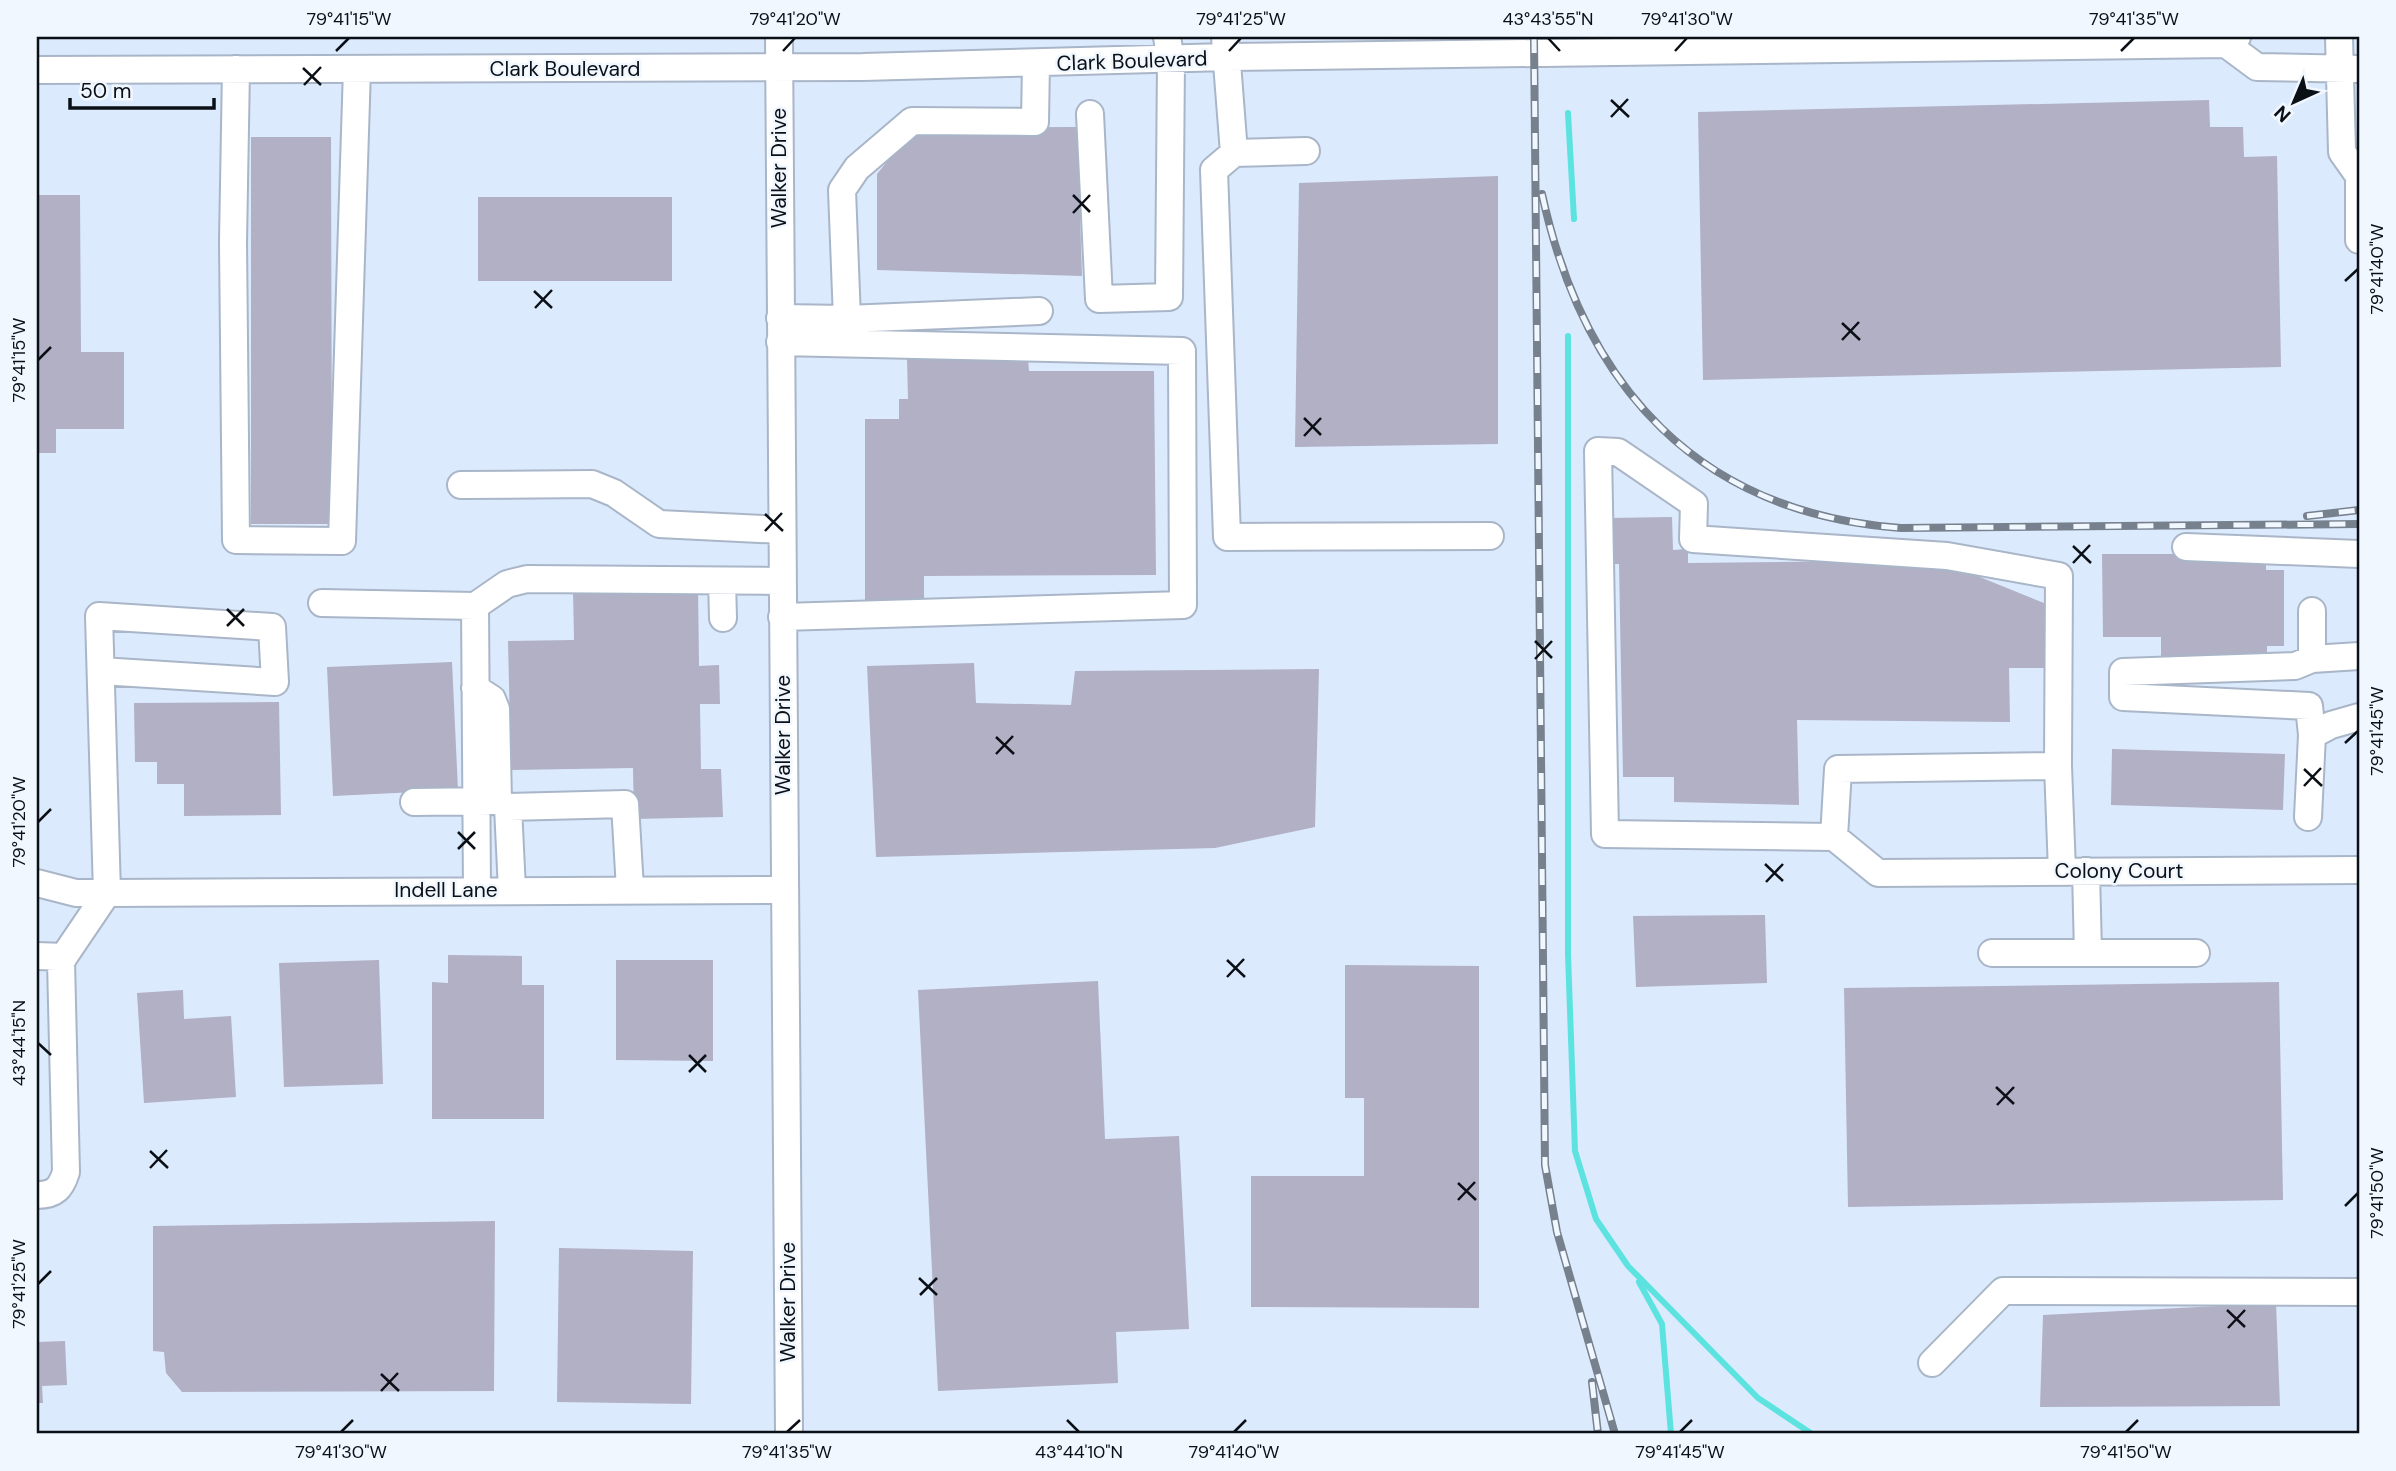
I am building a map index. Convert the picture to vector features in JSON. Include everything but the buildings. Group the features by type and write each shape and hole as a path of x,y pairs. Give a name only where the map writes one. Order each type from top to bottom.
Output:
{"street":[{"name":"Walker Drive","path":"779,37 789,1434"},
{"path":"2339,37 2350,69 2342,152 2359,176 2359,240"},
{"name":"Clark Boulevard","path":"37,70 780,68 1035,64 1169,49 1226,47 2232,41 2257,67 2350,69"},
{"path":"1226,47 1234,153"},
{"path":"1090,114 1099,299 1169,297 1169,49"},
{"path":"848,319 842,190 856,168 912,121 1035,122 1035,64"},
{"path":"236,69 233,242 236,540 342,541 357,69"},
{"path":"1306,151 1234,153 1214,170 1227,537 1490,536"},
{"path":"780,330 848,319 1039,311"},
{"path":"780,330 1182,351 1182,605 782,617"},
{"path":"2058,766 1838,768 1834,837 1605,834 1598,451 1618,452 1694,504 1693,539 1947,556 2059,576 2058,766 2088,953"},
{"path":"461,485 592,484 614,493 659,524 782,530"},
{"path":"2186,547 2359,554"},
{"path":"321,603 475,606 508,584 527,579 782,581"},
{"path":"722,581 723,618"},
{"path":"475,606 475,688 512,890"},
{"path":"2312,611 2312,659"},
{"path":"37,1195 50,1195 61,1186 66,1172 64,957 107,893 99,616 272,627 275,682 101,671"},
{"path":"2308,817 2312,735 2309,706 2123,697 2123,672 2295,666 2312,659 2359,656"},
{"path":"2312,735 2331,725 2359,717"},
{"path":"414,802 625,804 630,889"},
{"path":"477,890 494,803"},
{"name":"Colony Court","path":"1834,837 1878,873 2359,870"},
{"name":"Indell Lane","path":"37,883 76,893 784,890"},
{"path":"1992,953 2196,953"},
{"path":"37,956 64,957"},
{"path":"1932,1363 2003,1291 2359,1292"}],"waterway":[{"path":"1568,113 1574,219"},
{"path":"1568,336 1568,954 1575,1151 1596,1219 1628,1266 1758,1398 1812,1434"},
{"path":"1639,1282 1662,1324 1671,1434"}],"railway":[{"path":"1534,37 1545,1165 1557,1232 1615,1434"},
{"path":"1542,194 1561,263 1587,326 1621,381 1661,428 1709,467 1765,497 1829,517 1901,528 2359,524"},
{"path":"2307,516 2359,510"},
{"path":"1592,1382 1598,1434"}]}
